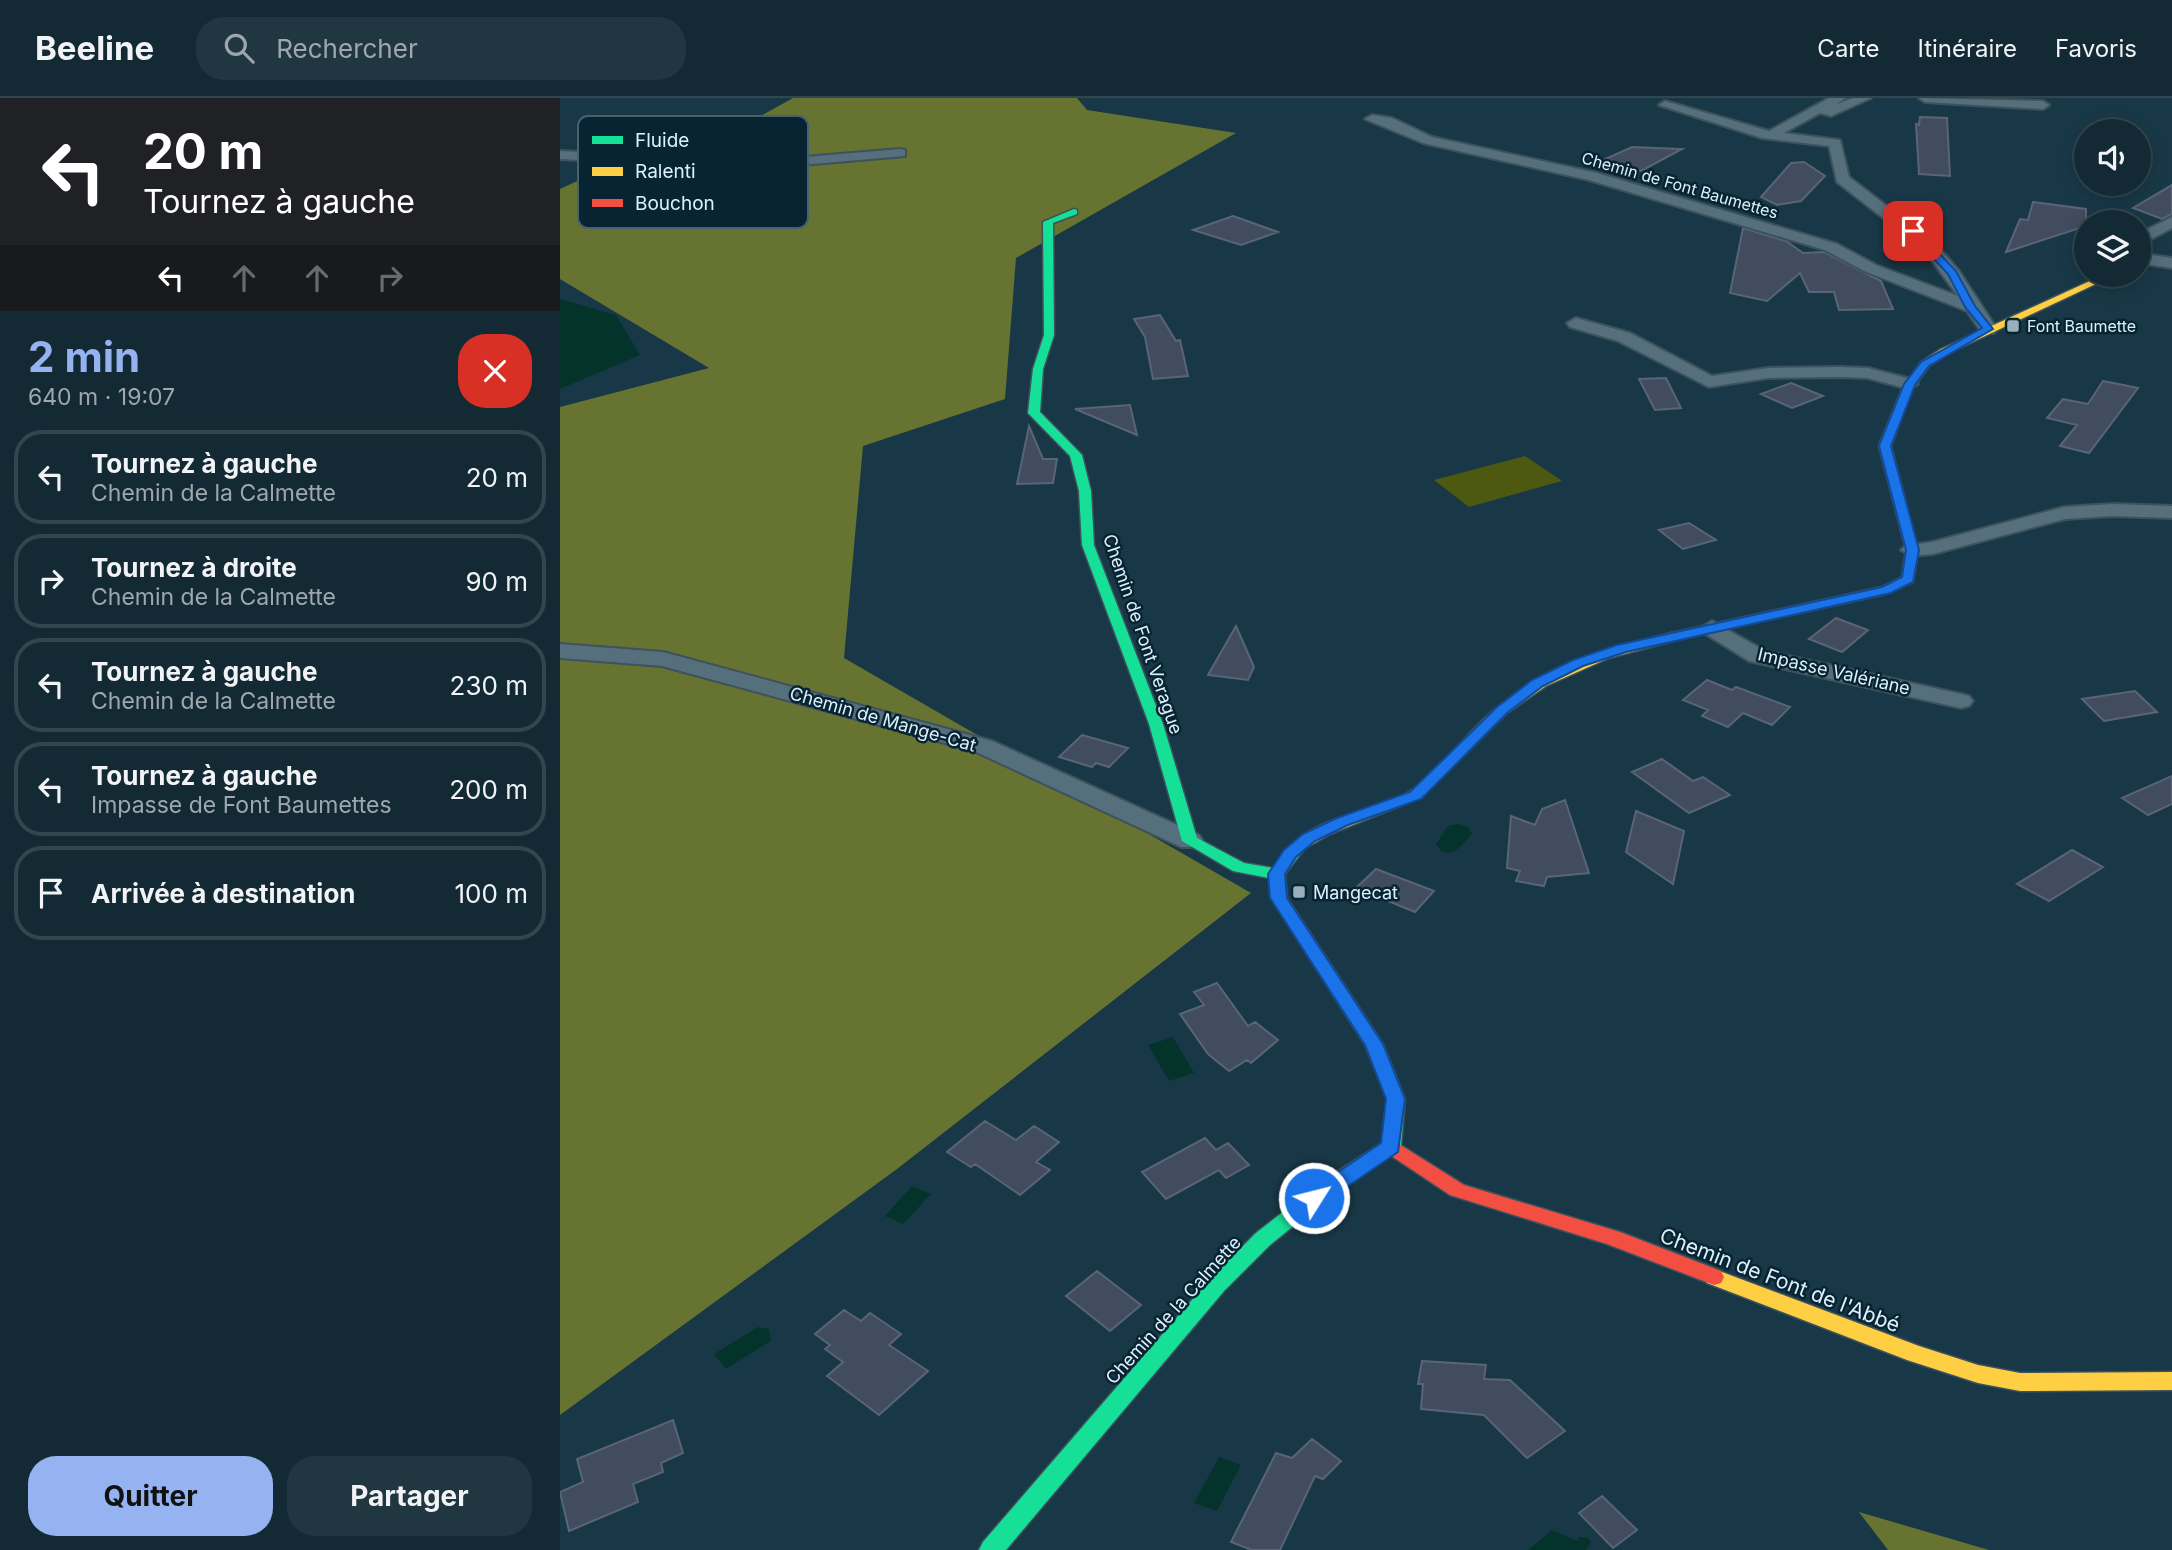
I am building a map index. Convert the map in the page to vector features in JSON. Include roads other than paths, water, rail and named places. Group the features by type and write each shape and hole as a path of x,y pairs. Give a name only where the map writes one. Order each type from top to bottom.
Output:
{"street":[{"path":"1777,134 1839,98"},
{"path":"1777,134 1865,98"},
{"path":"1925,98 2043,105"},
{"path":"1665,105 1762,134 1835,143 1842,179 1913,231 1952,273 1970,307 1988,329"},
{"name":"Chemin de Font Baumettes","path":"1372,119 1387,121 1428,140 1591,176 1832,247 1870,268 1970,307"},
{"path":"808,161 900,153"},
{"path":"560,155 578,156"},
{"name":"Chemin de Font Verague","path":"1074,212 1048,222 1049,335 1038,369 1034,413 1076,455 1085,491 1088,545 1156,724 1190,841"},
{"path":"2151,234 2172,222"},
{"path":"2151,260 2172,263"},
{"path":"1391,1146 1396,1099 1374,1044 1279,898 1277,874 1290,854 1309,838 1342,822 1415,795 1502,710 1538,683 1578,663 1622,648 1886,590 1908,579 1912,550 1885,446 1909,384 1925,364 1988,329 2055,303 2086,287"},
{"path":"1576,323 1623,337 1709,382 1768,373 1840,372 1868,373 1909,384"},
{"path":"1912,550 1933,548 2064,513 2112,510 2172,512"},
{"name":"Impasse Valériane","path":"1713,628 1757,656 1961,701"},
{"name":"Chemin de Mange-Cat","path":"560,652 663,659 848,707 983,746 1190,841"},
{"path":"1190,841 1239,867 1277,874"},
{"name":"Chemin de Font de l'Abbé","path":"1391,1146 1457,1190 1613,1238 1915,1354 1978,1374 2020,1382 2172,1381"},
{"name":"Chemin de la Calmette","path":"991,1550 1217,1285 1263,1239 1331,1185 1391,1146"}],"place":[{"name":"Font Baumette","path":"2013,326"},
{"name":"Mangecat","path":"1299,892"}]}
